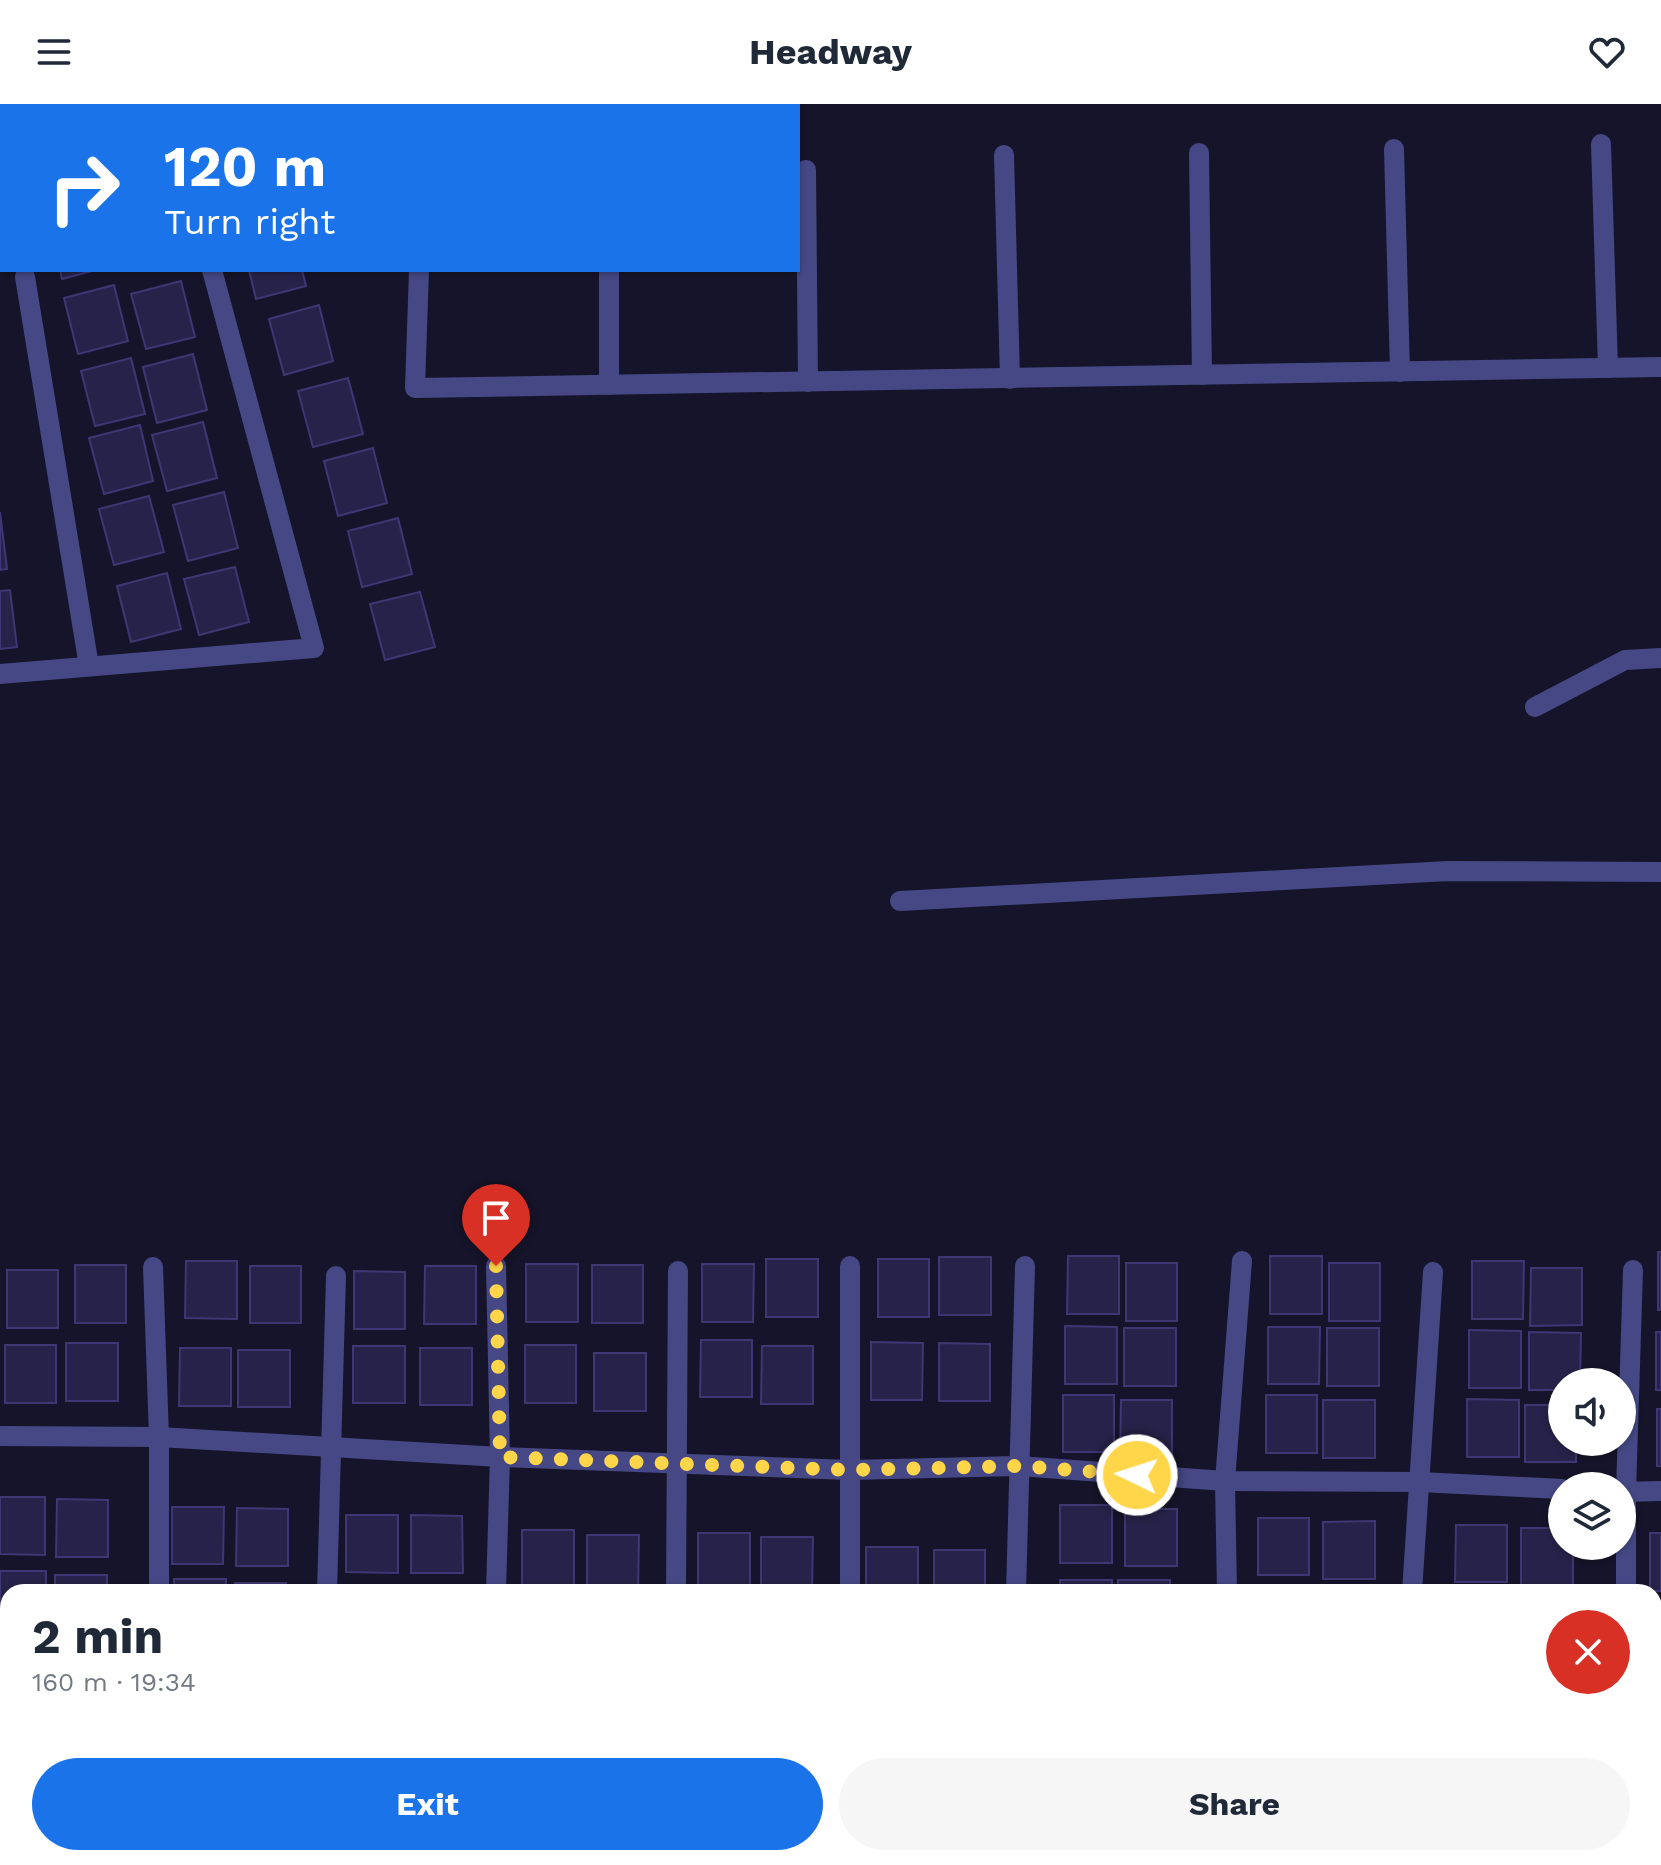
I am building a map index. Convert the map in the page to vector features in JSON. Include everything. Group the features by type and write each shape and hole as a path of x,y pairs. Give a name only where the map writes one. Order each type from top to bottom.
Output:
{"street":[{"path":"1601,144 1608,368"},
{"path":"1394,149 1400,372"},
{"path":"1199,153 1202,375"},
{"path":"1004,155 1010,379"},
{"path":"806,170 808,382"},
{"path":"0,674 314,648 213,272"},
{"path":"419,272 415,388 1661,367"},
{"path":"609,272 609,385"},
{"path":"25,277 89,666"},
{"path":"1535,707 1625,660 1661,658"},
{"path":"900,901 1448,871 1661,872"},
{"path":"1227,1584 1225,1481 1242,1261"},
{"path":"496,1266 500,1457 496,1584"},
{"path":"850,1266 850,1584"},
{"path":"1016,1584 1025,1266"},
{"path":"153,1267 159,1437 159,1584"},
{"path":"1625,1472 1633,1270"},
{"path":"676,1584 678,1271"},
{"path":"1413,1584 1433,1272"},
{"path":"327,1584 336,1276"},
{"path":"0,1436 159,1437 500,1457 849,1470 1019,1466 1225,1481 1420,1482 1548,1488"},
{"path":"1636,1492 1661,1491"},
{"path":"1625,1560 1626,1584"}],"building":[{"path":"60,272 88,272 62,279"},
{"path":"249,272 302,272 306,286 256,299"},
{"path":"181,281 195,337 146,349 131,294"},
{"path":"114,285 128,341 78,354 64,298"},
{"path":"319,305 333,361 284,375 269,319"},
{"path":"193,354 207,410 157,423 143,367"},
{"path":"131,358 145,414 95,426 81,371"},
{"path":"348,378 363,434 313,447 298,391"},
{"path":"203,422 217,478 167,491 152,435"},
{"path":"140,425 153,481 104,494 89,438"},
{"path":"373,448 387,503 338,516 324,461"},
{"path":"224,492 238,548 188,561 173,505"},
{"path":"149,496 164,552 114,565 99,509"},
{"path":"0,512 7,569 0,570"},
{"path":"398,518 412,574 362,587 348,531"},
{"path":"235,567 249,622 199,635 184,579"},
{"path":"167,573 181,629 131,642 117,586"},
{"path":"10,590 17,647 0,649 0,591"},
{"path":"420,592 435,647 385,660 370,604"},
{"path":"1658,1252 1661,1252 1661,1310 1658,1310"},
{"path":"1068,1256 1119,1256 1119,1314 1067,1314"},
{"path":"1270,1256 1322,1256 1322,1314 1270,1314"},
{"path":"939,1257 991,1257 991,1315 939,1315"},
{"path":"766,1259 818,1259 818,1317 766,1317"},
{"path":"878,1259 929,1259 929,1317 878,1317"},
{"path":"186,1261 237,1261 237,1319 185,1318"},
{"path":"1472,1261 1524,1261 1523,1319 1472,1319"},
{"path":"1126,1263 1177,1263 1177,1321 1126,1321"},
{"path":"1329,1263 1380,1263 1380,1321 1329,1321"},
{"path":"526,1264 578,1264 578,1322 526,1322"},
{"path":"702,1264 754,1264 753,1322 702,1322"},
{"path":"75,1265 126,1265 126,1323 75,1323"},
{"path":"592,1265 643,1265 643,1323 592,1323"},
{"path":"250,1266 301,1266 301,1323 250,1323"},
{"path":"425,1266 476,1266 476,1324 424,1324"},
{"path":"1531,1268 1582,1268 1582,1325 1530,1326"},
{"path":"7,1270 58,1270 58,1328 7,1328"},
{"path":"354,1271 405,1272 405,1329 354,1329"},
{"path":"1065,1326 1117,1327 1117,1384 1065,1384"},
{"path":"1268,1327 1320,1327 1319,1384 1268,1384"},
{"path":"1124,1328 1176,1328 1176,1386 1124,1386"},
{"path":"1327,1328 1379,1328 1379,1386 1327,1386"},
{"path":"1469,1330 1521,1331 1521,1388 1469,1388"},
{"path":"1529,1332 1581,1333 1580,1368 1548,1368 1548,1390 1529,1390"},
{"path":"1656,1332 1661,1332 1661,1390 1656,1390"},
{"path":"701,1340 752,1340 752,1397 700,1397"},
{"path":"871,1342 923,1343 922,1400 871,1400"},
{"path":"66,1343 118,1343 118,1401 66,1401"},
{"path":"939,1343 990,1344 990,1401 939,1401"},
{"path":"5,1345 56,1345 56,1403 5,1403"},
{"path":"525,1345 576,1345 576,1403 525,1403"},
{"path":"353,1346 405,1346 405,1403 353,1403"},
{"path":"762,1346 813,1346 813,1404 761,1404"},
{"path":"180,1348 231,1348 231,1406 179,1406"},
{"path":"420,1348 472,1348 472,1405 420,1405"},
{"path":"238,1350 290,1350 290,1407 238,1407"},
{"path":"594,1353 646,1353 646,1411 594,1411"},
{"path":"1063,1395 1114,1395 1114,1452 1063,1452"},
{"path":"1266,1395 1317,1395 1317,1453 1266,1453"},
{"path":"1467,1399 1519,1400 1519,1457 1467,1457"},
{"path":"1121,1400 1172,1400 1172,1458 1120,1458"},
{"path":"1323,1400 1375,1400 1375,1458 1323,1458"},
{"path":"1525,1405 1548,1405 1548,1456 1576,1456 1576,1462 1525,1462"},
{"path":"1657,1409 1661,1409 1661,1466 1657,1466"},
{"path":"0,1497 45,1497 45,1555 0,1554"},
{"path":"57,1499 108,1500 108,1557 56,1557"},
{"path":"1060,1505 1112,1505 1112,1563 1060,1563"},
{"path":"172,1507 224,1507 223,1564 172,1564"},
{"path":"237,1508 288,1509 288,1566 236,1566"},
{"path":"1125,1509 1177,1509 1177,1566 1125,1566"},
{"path":"346,1515 398,1515 398,1573 346,1572"},
{"path":"411,1515 462,1516 463,1573 411,1573"},
{"path":"1258,1518 1309,1518 1309,1575 1258,1575"},
{"path":"1375,1521 1375,1579 1323,1579 1323,1522"},
{"path":"1456,1525 1507,1525 1507,1582 1455,1582"},
{"path":"1521,1528 1548,1528 1548,1560 1573,1560 1573,1584 1521,1584"},
{"path":"522,1530 574,1530 574,1584 522,1584"},
{"path":"698,1533 750,1533 750,1584 698,1584"},
{"path":"1650,1533 1661,1533 1661,1584 1650,1584"},
{"path":"587,1535 639,1535 638,1584 587,1584"},
{"path":"761,1537 813,1537 812,1584 761,1584"},
{"path":"866,1547 918,1547 918,1584 866,1584"},
{"path":"934,1550 985,1550 985,1584 934,1584"},
{"path":"0,1571 46,1571 46,1584 0,1584"},
{"path":"55,1575 107,1575 107,1584 55,1584"},
{"path":"174,1579 226,1579 226,1584 174,1584"},
{"path":"1060,1580 1112,1580 1112,1584 1060,1584"},
{"path":"1118,1580 1170,1580 1170,1584 1118,1584"},
{"path":"235,1583 286,1583 286,1584"}],"route":[{"path":"496,1266 500,1457 849,1470 1019,1466 1137,1475"}]}
